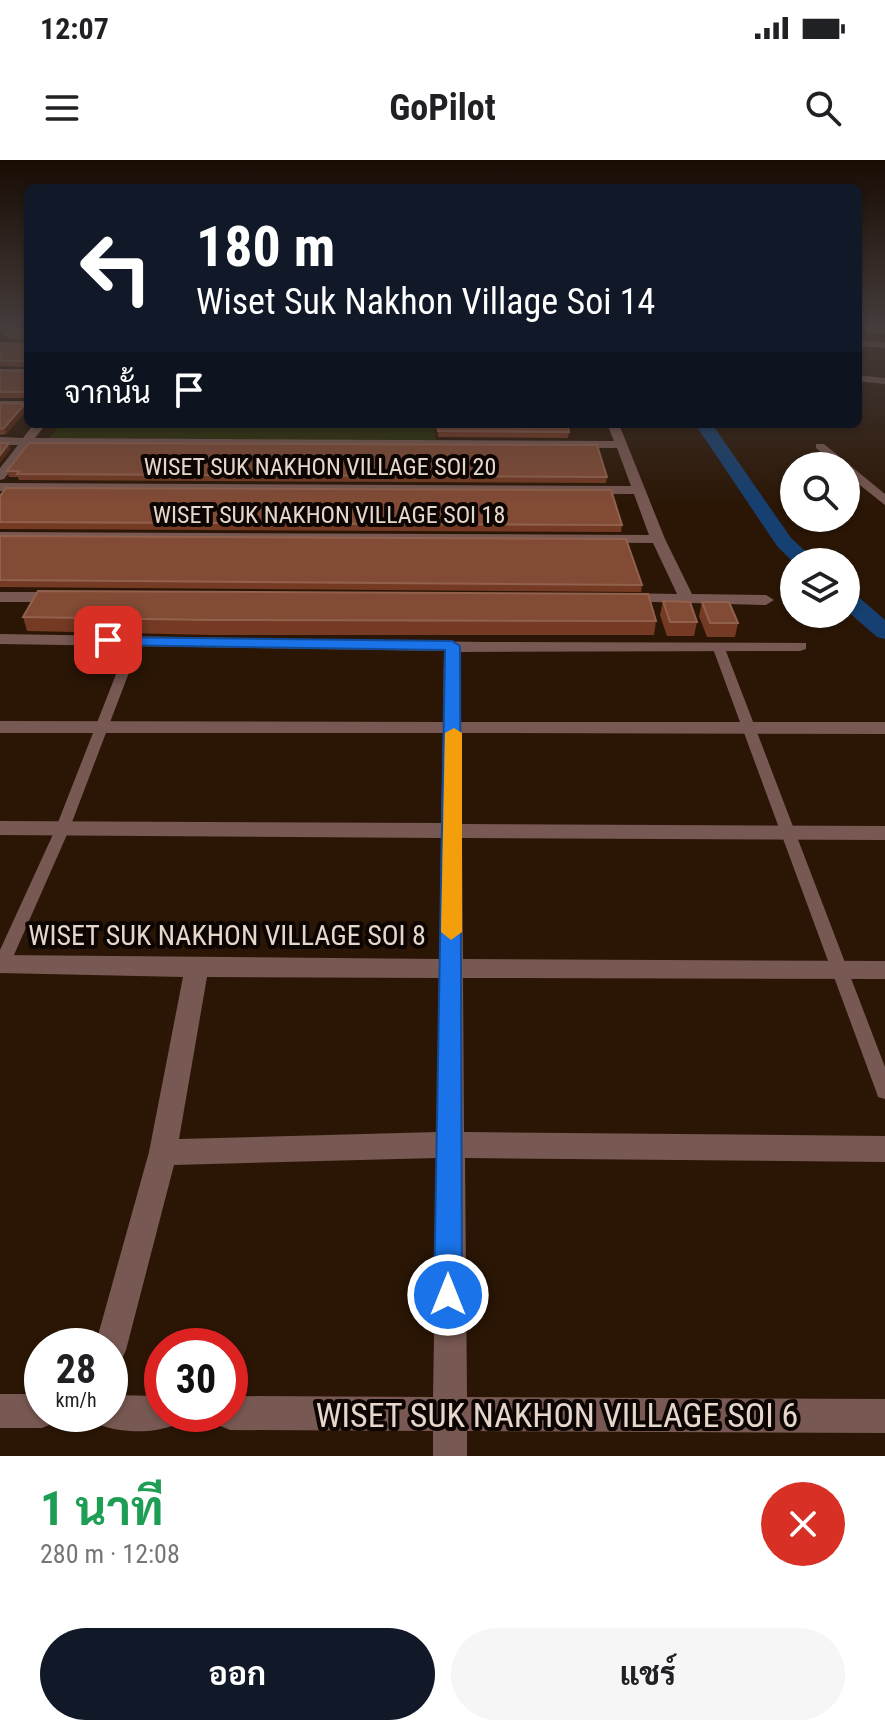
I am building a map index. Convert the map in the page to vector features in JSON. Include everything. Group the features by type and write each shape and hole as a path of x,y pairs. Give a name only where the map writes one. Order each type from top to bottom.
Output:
{"street":[{"path":"0,404 24,404"},
{"path":"0,476 37,428"},
{"path":"615,428 658,539 686,598"},
{"path":"0,441 622,445"},
{"path":"820,446 827,452"},
{"path":"860,479 881,495"},
{"name":"WISET SUK NAKHON VILLAGE SOI 20","path":"0,487 640,490"},
{"name":"WISET SUK NAKHON VILLAGE SOI 18","path":"0,536 658,539"},
{"path":"0,597 80,597"},
{"path":"606,598 766,600"},
{"path":"0,639 452,646 800,646"},
{"path":"450,1456 448,1145 454,727 452,646"},
{"path":"0,727 885,728"},
{"path":"0,828 885,833"},
{"name":"WISET SUK NAKHON VILLAGE SOI 8","path":"1,964 197,968 451,966 885,970"},
{"path":"116,1328 163,1152 197,968"},
{"path":"163,1152 448,1145 885,1149"},
{"path":"0,1411 24,1411"},
{"name":"WISET SUK NAKHON VILLAGE SOI 6","path":"248,1413 885,1416"}],"lane":[{"path":"1,964 62,830 135,641"},
{"path":"718,646 791,833 885,1091"}],"green space":[{"path":"57,428 435,428 436,443 47,441"}],"building":[{"path":"0,385 24,385 24,392 0,392"},
{"path":"0,403 24,404 4,428 0,429"},
{"path":"438,428 568,428 569,432 438,431"},
{"path":"0,443 9,443 0,455"},
{"path":"29,443 597,445 607,477 17,474 19,471 7,471"},
{"path":"6,488 611,490 622,525 0,522 0,496"},
{"path":"0,536 626,539 642,585 0,580"},
{"path":"38,591 648,594 656,621 23,617"},
{"path":"663,601 690,602 697,622 670,622"},
{"path":"702,602 729,602 738,623 710,623"}],"waterway":[{"path":"706,428 791,548"},
{"path":"860,610 885,632"}],"slow traffic":[{"path":"451,932 454,733"}],"route":[{"path":"108,640 452,646 454,727 448,1295"}]}
